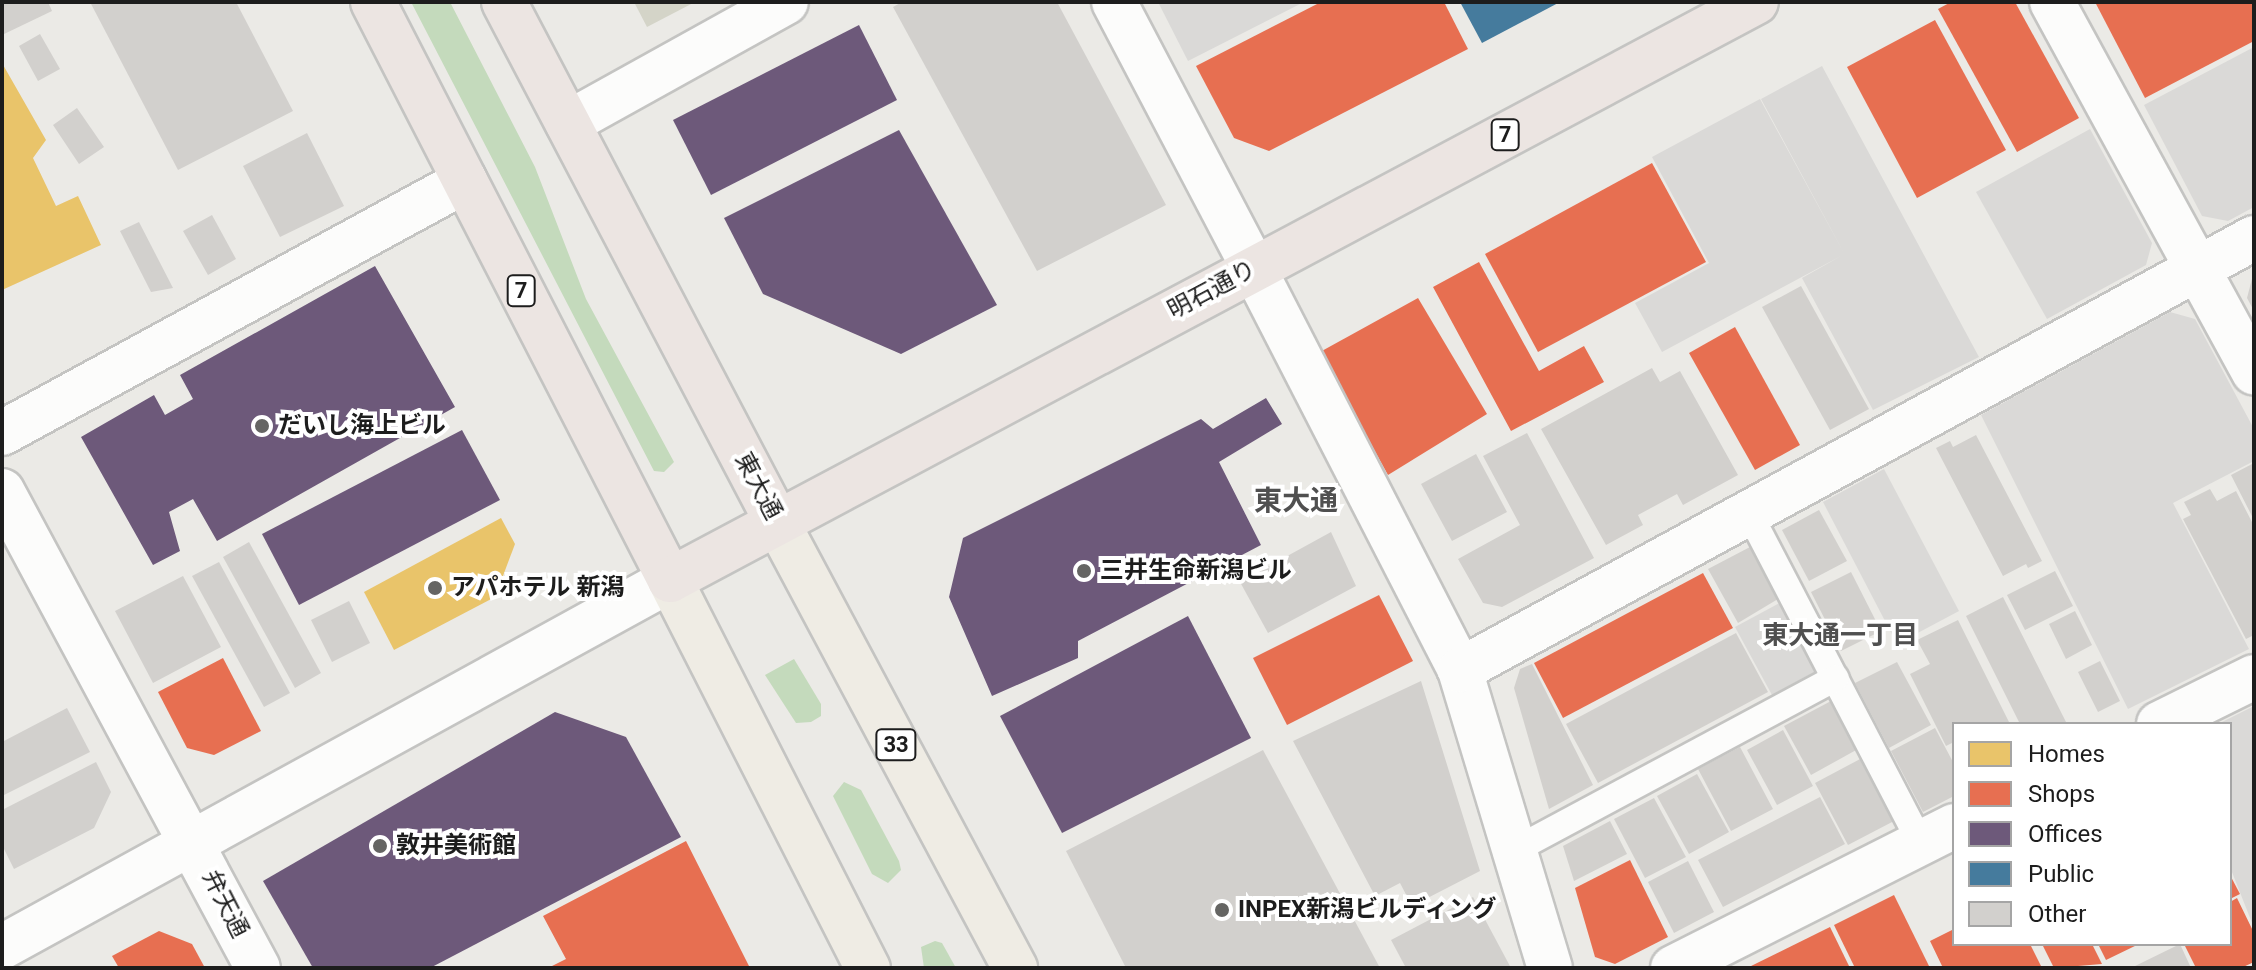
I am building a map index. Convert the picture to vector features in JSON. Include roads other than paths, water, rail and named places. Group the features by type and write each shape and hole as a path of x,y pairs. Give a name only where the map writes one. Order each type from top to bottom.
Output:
{"highway":[{"name":"7","path":"373,2 670,580"},
{"name":"東大通","path":"504,2 777,522"},
{"name":"明石通り","path":"670,580 1756,2"}],"main road":[{"name":"東大通","path":"777,522 1015,968"},
{"path":"670,580 868,968"}],"street":[{"path":"568,123 786,2"},
{"path":"1114,2 1460,670 1550,968"},
{"path":"2052,2 2254,373"},
{"path":"2,433 465,181"},
{"path":"1460,670 1750,515 2254,238"},
{"name":"弁天通","path":"2,491 193,841 258,968"},
{"path":"2,947 670,580"},
{"path":"2163,722 2254,677"},
{"path":"1673,968 1937,834"}],"lane":[{"path":"1750,515 1835,678 1937,834"},
{"path":"1513,851 1835,678"}],"place":[{"name":"だいし海上ビル","path":"262,426"},
{"name":"三井生命新潟ビル","path":"1084,571"},
{"name":"アパホテル 新潟","path":"435,588"},
{"name":"敦井美術館","path":"380,846"},
{"name":"INPEX新潟ビルディング","path":"1222,910"}],"district":[{"name":"東大通","path":"1296,501"},
{"name":"東大通一丁目","path":"1840,636"}]}
